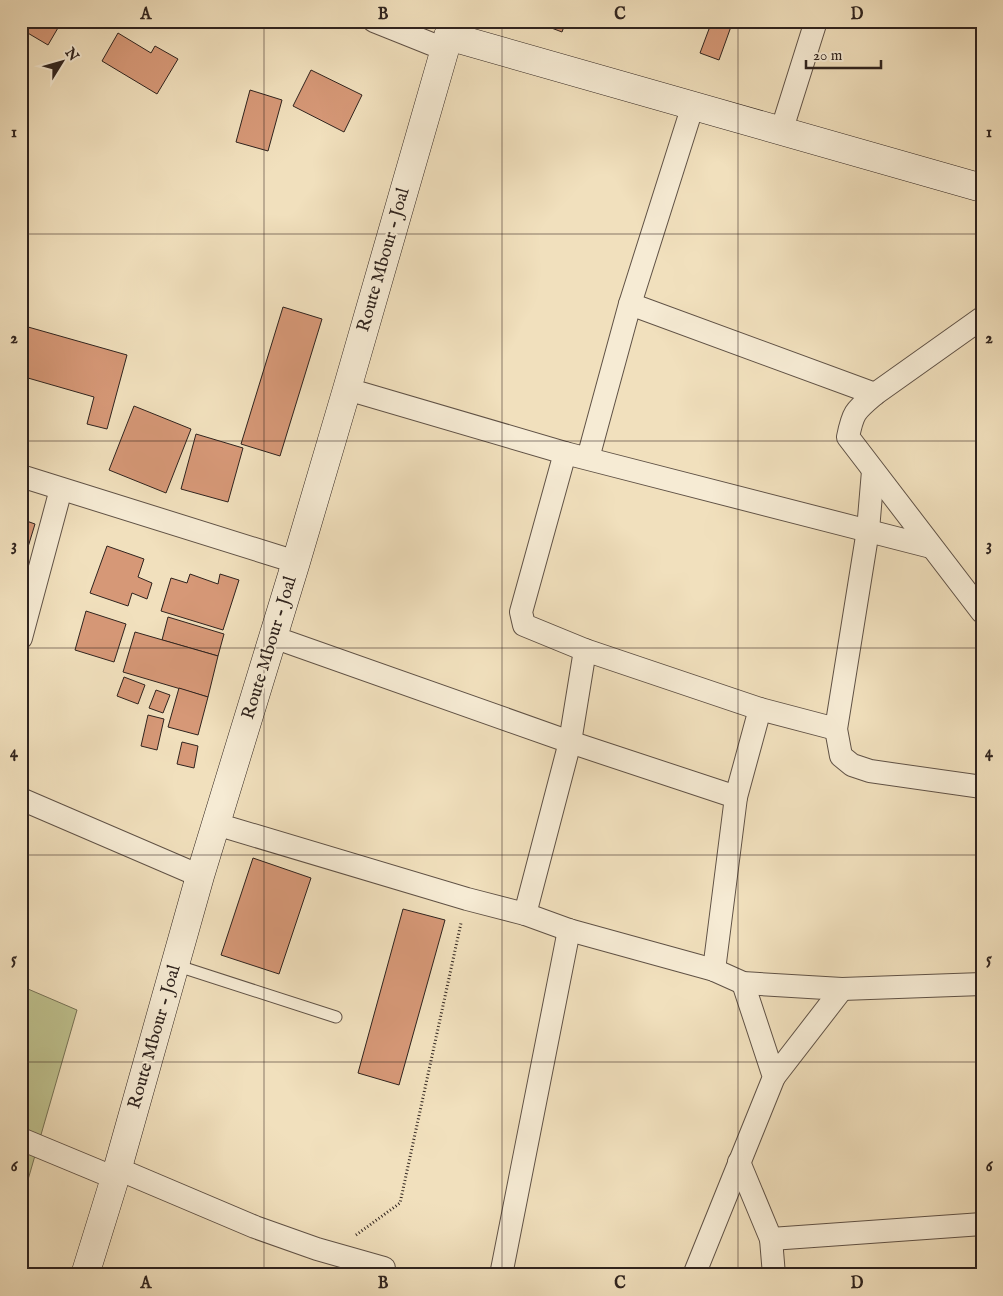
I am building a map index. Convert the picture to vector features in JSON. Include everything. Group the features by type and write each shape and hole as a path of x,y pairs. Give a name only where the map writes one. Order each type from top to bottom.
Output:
{"main road":[{"path":"448,35 781,132 982,188"},
{"name":"Route Mbour - Joal","path":"85,1275 116,1174 200,876 347,389 448,35"}],"street":[{"path":"374,21 448,35"},
{"path":"781,132 816,21"},
{"path":"588,458 630,304 693,105"},
{"path":"630,304 875,394"},
{"path":"982,318 875,394 852,416 848,437 982,612"},
{"path":"347,389 565,452 931,547"},
{"path":"565,452 521,612 524,625 586,650 760,709 836,730"},
{"path":"873,471 868,530 836,730 841,756 852,765 870,771 982,787"},
{"path":"21,476 296,562"},
{"path":"21,638 61,489"},
{"path":"273,637 570,742 736,797"},
{"path":"525,914 570,742 586,650"},
{"path":"714,970 736,797 760,709"},
{"path":"21,799 200,876"},
{"path":"216,824 467,899 525,914 569,930 714,970 743,983 842,989 982,984"},
{"path":"502,1275 569,930"},
{"path":"743,983 774,1077"},
{"path":"694,1275 738,1162 774,1077 842,989"},
{"path":"21,1139 255,1227 317,1249 384,1268 384,1275"},
{"path":"738,1162 771,1239 774,1275"},
{"path":"771,1239 982,1224"}],"lane":[{"path":"175,965 336,1017"}],"path":[{"path":"341,1256 358,1233 400,1203 467,899"}],"green space":[{"path":"21,986 77,1010 21,1204"}],"building":[{"path":"21,21 62,21 48,45 21,29"},
{"path":"533,21 566,21 562,32"},
{"path":"712,21 733,21 719,60 700,53"},
{"path":"118,33 151,53 155,46 178,59 157,94 102,61"},
{"path":"311,70 362,95 344,132 293,106"},
{"path":"250,90 282,100 268,151 236,142"},
{"path":"283,307 322,319 280,456 241,444"},
{"path":"21,325 127,355 107,429 87,424 94,397 21,376"},
{"path":"134,406 191,429 166,493 109,470"},
{"path":"196,434 243,448 228,502 181,489"},
{"path":"21,519 35,524 21,570"},
{"path":"107,546 144,559 138,577 152,583 147,599 132,593 128,606 90,593"},
{"path":"190,574 218,584 220,574 239,580 223,630 161,611 171,578 187,583"},
{"path":"86,611 126,624 114,662 75,650"},
{"path":"168,617 224,634 218,656 162,640"},
{"path":"135,632 218,656 208,697 123,672"},
{"path":"124,677 145,685 138,704 117,696"},
{"path":"179,688 208,697 198,735 168,727"},
{"path":"156,690 170,695 163,713 149,708"},
{"path":"148,715 164,719 157,750 141,746"},
{"path":"182,742 198,746 194,768 177,764"},
{"path":"253,858 311,878 279,974 221,955"},
{"path":"403,909 445,920 399,1085 358,1073"}]}
